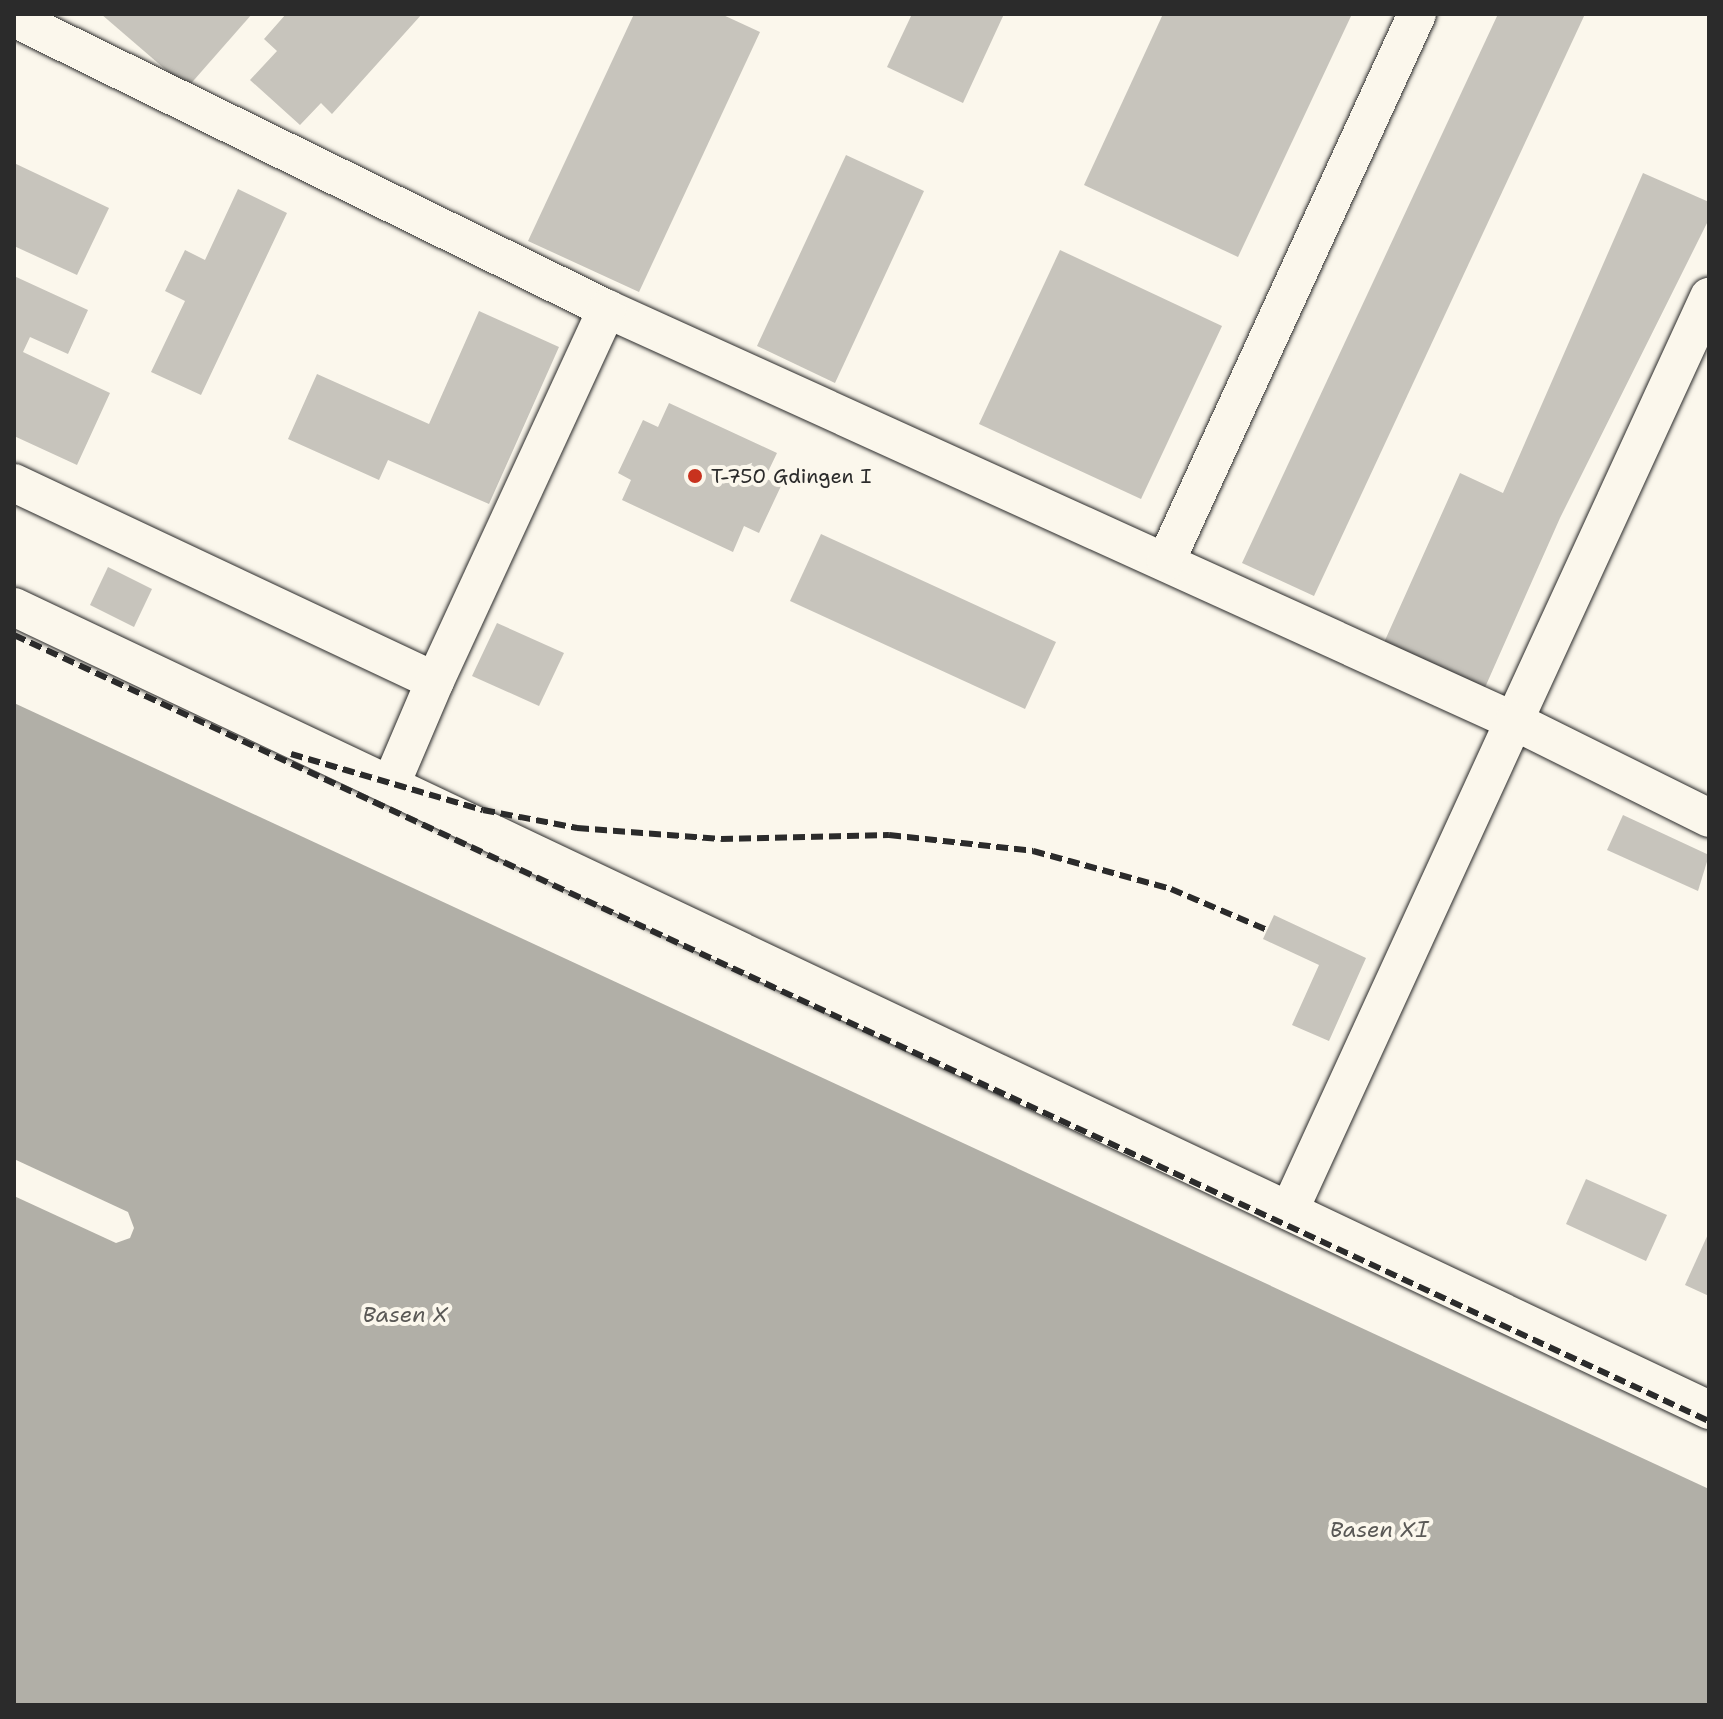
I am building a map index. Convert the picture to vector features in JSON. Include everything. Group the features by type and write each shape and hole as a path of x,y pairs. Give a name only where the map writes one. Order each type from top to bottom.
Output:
{"lane":[{"path":"1166,561 1417,14"},
{"path":"14,18 607,309 1514,721 1709,818"},
{"path":"1289,1211 1709,297"},
{"path":"391,784 435,681 607,309"},
{"path":"14,483 435,681"},
{"path":"14,607 1709,1410"}],"water":[{"name":"Basen X","path":"14,703 1709,1489 1709,1705 14,1705"}],"pier":[{"path":"14,1159 128,1212 134,1228 130,1238 116,1243 14,1196"}],"building":[{"path":"101,14 252,14 187,88"},
{"path":"286,14 422,14 332,114 321,103 300,125 250,80 277,51 264,39"},
{"path":"634,14 721,14 760,32 639,292 528,241"},
{"path":"912,14 1004,14 963,103 887,67"},
{"path":"1163,14 1352,14 1238,257 1084,185"},
{"path":"1498,14 1585,14 1314,596 1242,563"},
{"path":"846,155 924,191 835,383 757,346"},
{"path":"14,163 109,208 77,275 14,246"},
{"path":"1643,173 1709,202 1709,219 1560,518 1483,692 1382,647 1460,473 1503,493"},
{"path":"238,189 287,213 201,395 151,372 185,301 165,291 185,250 205,260"},
{"path":"1060,250 1222,326 1141,499 979,424"},
{"path":"14,276 88,310 68,354 30,337 23,352 110,393 77,465 14,436"},
{"path":"479,311 559,347 489,504 388,460 379,480 288,439 317,374 429,424"},
{"name":"T-750 Gdingen I","path":"669,403 777,453 765,478 781,486 759,533 744,526 733,552 622,500 631,480 618,473 643,420 658,427"},
{"path":"821,534 1056,642 1025,709 790,601"},
{"path":"108,567 152,589 134,627 90,605"},
{"path":"497,623 564,653 539,706 472,676"},
{"path":"1623,815 1709,855 1698,891 1607,850"},
{"path":"1274,915 1366,958 1329,1041 1292,1025 1319,965 1263,939"},
{"path":"1586,1179 1667,1215 1646,1261 1566,1224"},
{"path":"1709,1232 1709,1296 1685,1285"}],"railway":[{"path":"14,635 1709,1421"},
{"path":"291,754 483,810 577,828 721,839 889,835 1033,851 1171,889 1267,930"}],"place":[{"name":"T-750 Gdingen I","path":"695,476"}],"water label":[{"name":"Basen XI","path":"1379,1530"}]}
